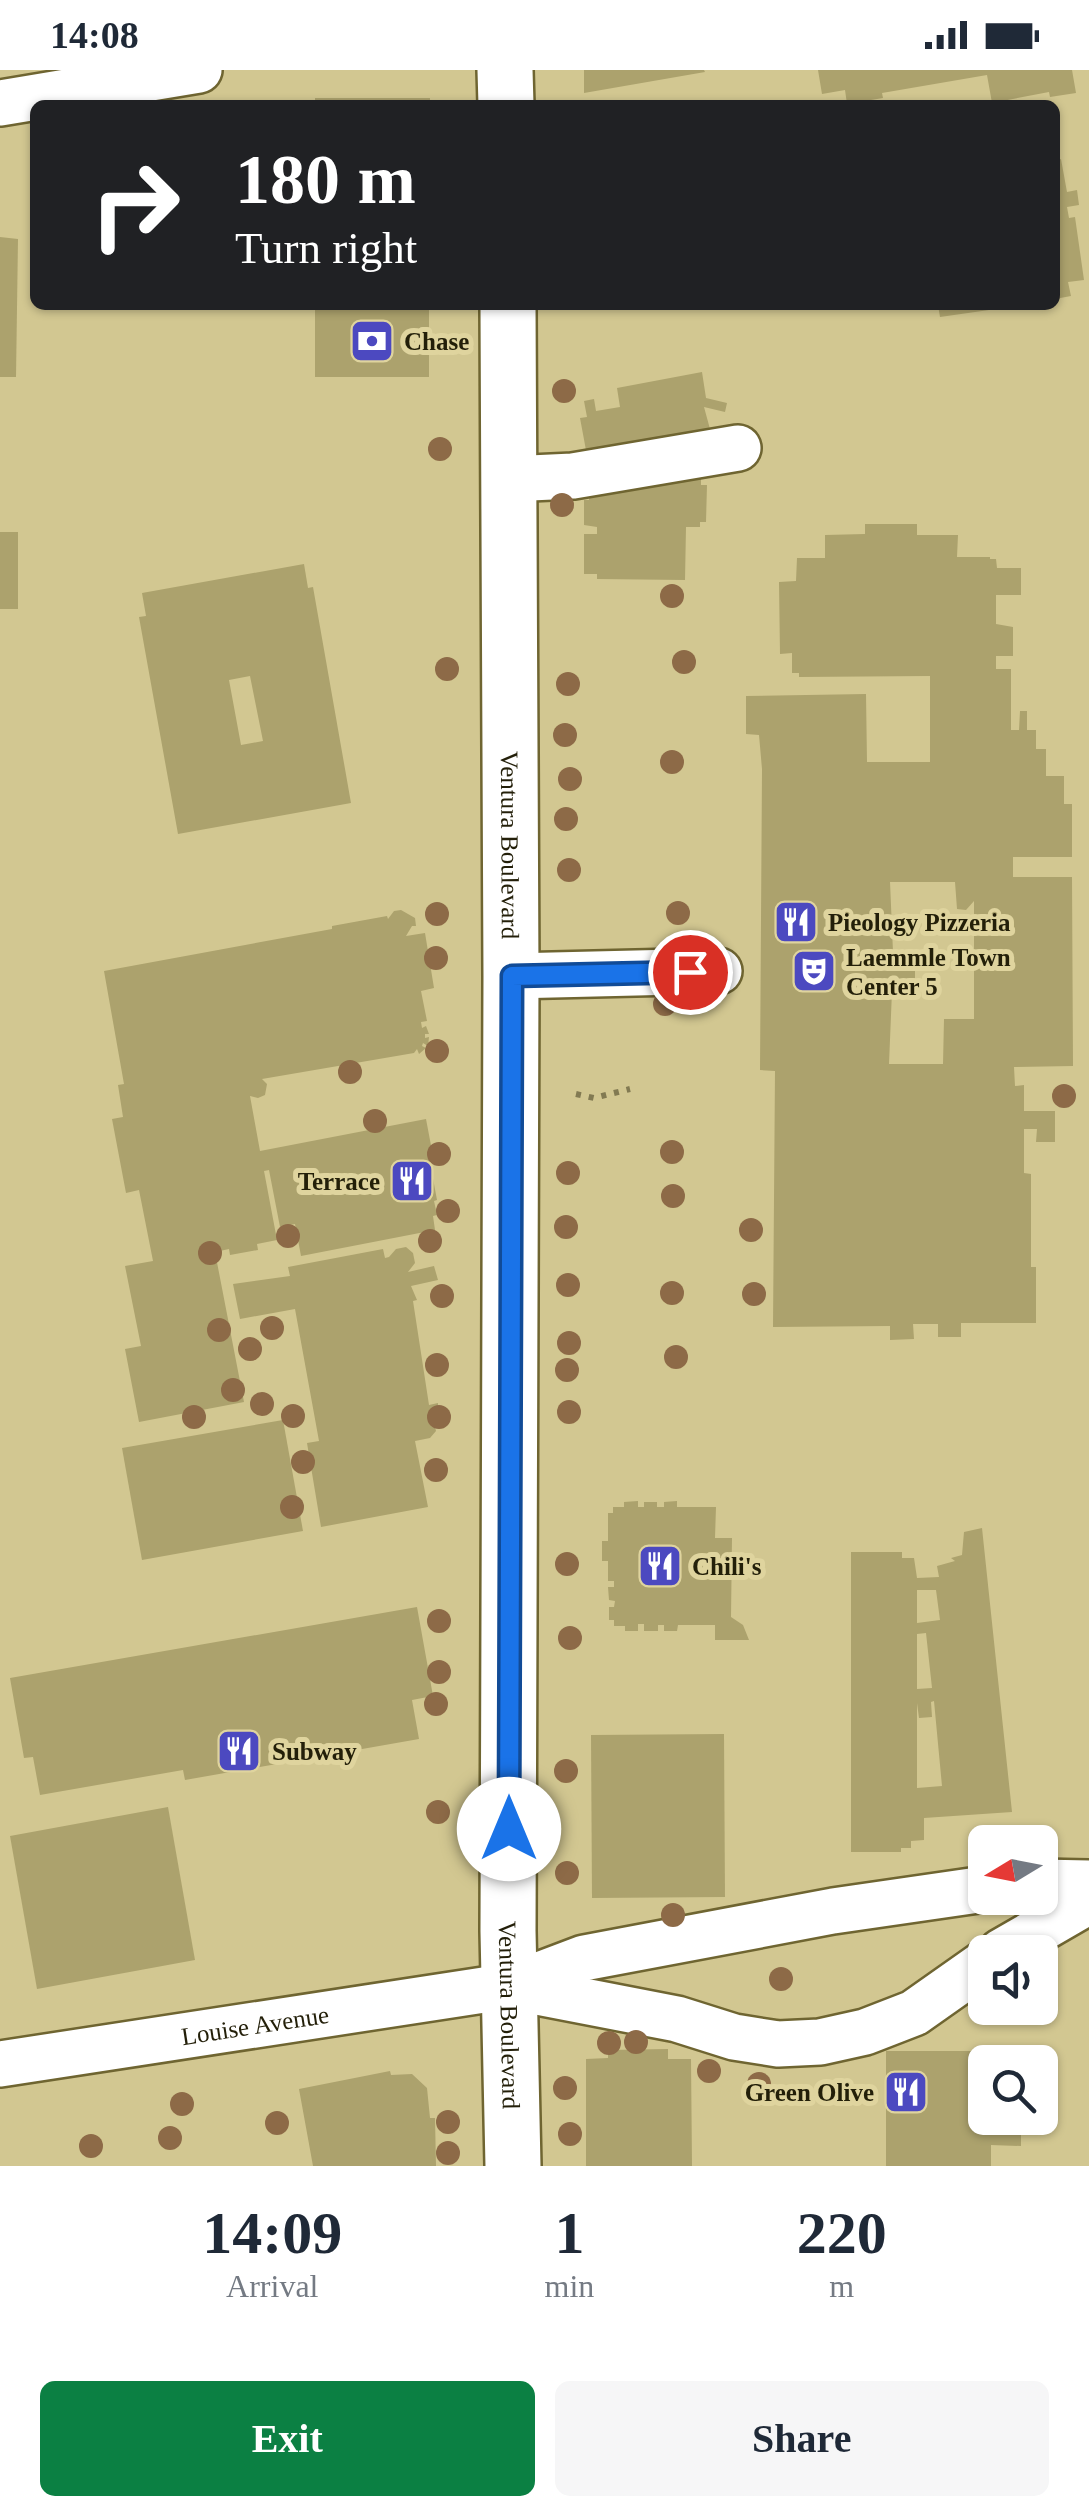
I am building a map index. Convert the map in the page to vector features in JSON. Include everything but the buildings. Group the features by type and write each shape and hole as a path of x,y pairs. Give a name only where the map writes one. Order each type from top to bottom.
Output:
{"main road":[{"path":"505,70 506,100"},
{"name":"Ventura Boulevard","path":"508,310 512,2166"}],"street":[{"path":"0,104 198,70"},
{"path":"508,479 572,476 738,448"},
{"path":"512,976 719,971"},
{"path":"1058,1882 1089,1883"},
{"name":"Louise Avenue","path":"0,2064 510,1986 584,1958 833,1911 968,1891"},
{"path":"1030,1935 1089,1901"},
{"name":"Louise Avenue","path":"510,1986 677,2019 734,2038 792,2044 866,2032 914,2012 968,1975"}],"path":[{"path":"576,1094 594,1098 630,1089"}],"place":[{"name":"Chase","path":"372,341"},
{"name":"Pieology Pizzeria","path":"796,922"},
{"name":"Laemmle Town Center 5","path":"814,971"},
{"name":"Terrace","path":"412,1181"},
{"name":"Chili's","path":"660,1566"},
{"name":"Subway","path":"239,1751"},
{"name":"Green Olive","path":"906,2092"}],"route":[{"path":"509,1829 512,976 690,972"}]}
